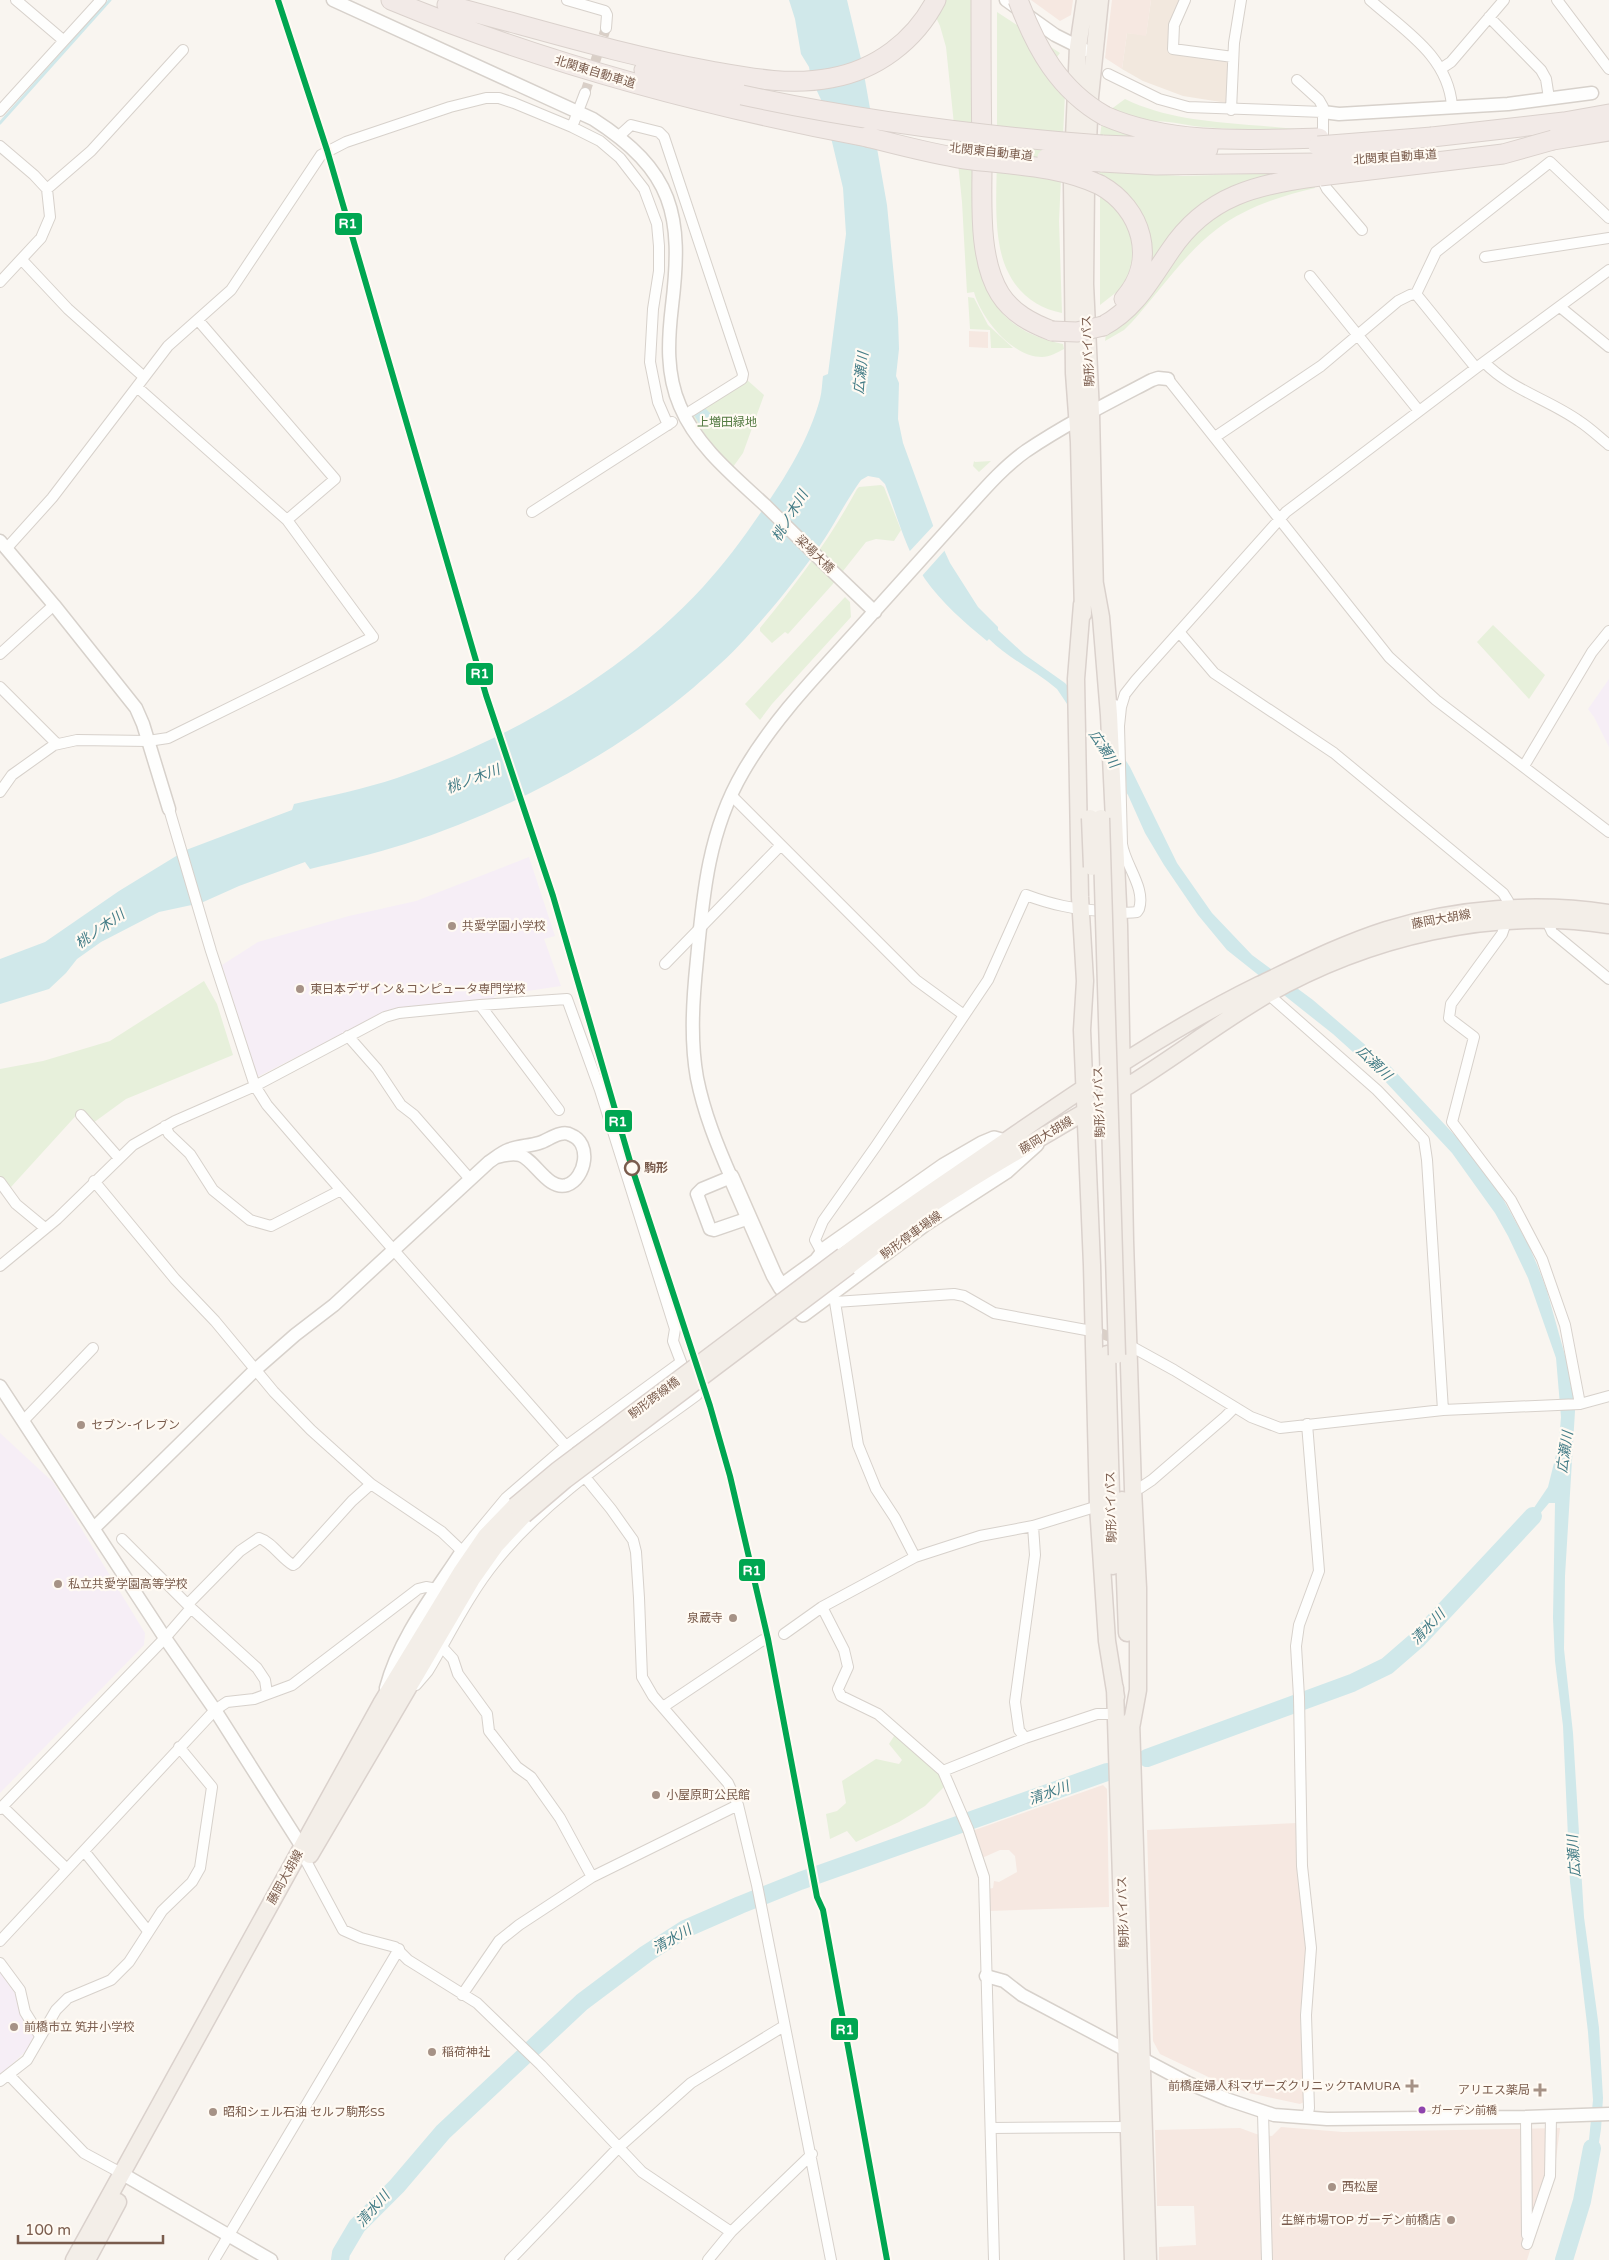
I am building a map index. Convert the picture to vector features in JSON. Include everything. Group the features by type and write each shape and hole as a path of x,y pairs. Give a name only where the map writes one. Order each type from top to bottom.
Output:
{"highway":[{"name":"北関東自動車道","path":"391,0 500,42 670,94 866,119 1101,154 1156,165 1319,156 1432,137 1546,124 1609,114"},
{"path":"442,2 612,50 738,76 767,80 805,81 856,72 876,62 897,48 921,23 936,0"},
{"name":"北関東自動車道","path":"442,2 516,30 744,104 867,137 1029,157 1101,154"},
{"path":"1014,2 1057,77 1083,102 1105,116 1144,129 1175,134 1237,139 1319,156 1503,154 1553,140 1609,131"},
{"path":"985,6 992,226 997,259 1001,272 1013,295 1030,311 1052,326 1102,321 1129,308 1147,287 1180,236 1191,224 1216,204 1246,190 1266,184 1319,156"},
{"path":"867,137 962,158 1078,175 1100,185 1120,198 1134,216 1139,228 1143,252 1138,275 1133,287 1102,321"}],"main road":[{"name":"駒形バイパス","path":"1084,0 1078,48 1072,183 1072,281 1084,417 1095,584 1111,711 1099,768 1096,818 1119,1349 1148,2260"},
{"name":"駒形バイパス","path":"1096,818 1083,751 1081,684 1086,186 1094,55 1100,0"},
{"path":"1111,711 1117,803 1122,1063 1119,1349 1133,1489 1138,1588 1138,1690 1131,1728"},
{"path":"1083,751 1081,910 1085,981 1082,1030 1096,1331 1098,1506 1107,1641 1116,1696"},
{"name":"藤岡大胡線","path":"846,1261 957,1187 1122,1089 1287,977 1386,942 1508,915 1559,908 1609,913"},
{"name":"藤岡大胡線","path":"1508,915 1547,921 1609,925"},
{"name":"藤岡大胡線","path":"846,1261 918,1200 1146,1047 1219,1004 1267,990"},
{"path":"1121,1028 1133,1043 1146,1047"},
{"name":"駒形停車場線","path":"731,1177 781,1287 803,1314 833,1298 924,1224 1006,1171 1047,1135"},
{"path":"781,1287 817,1261 822,1253 944,1166 987,1140 997,1139 1005,1142"},
{"name":"駒形跨線橋","path":"519,1510 558,1470 846,1261"},
{"name":"駒形バイパス","path":"1119,1349 1116,1714 1128,2051 1133,2260"},
{"name":"藤岡大胡線","path":"304,1854 472,1579 519,1510"},
{"name":"藤岡大胡線","path":"74,2260 126,2176 304,1854 381,1704 462,1571 486,1536 519,1510"},
{"name":"藤岡大胡線","path":"87,2260 126,2176"}],"street":[{"path":"16,0 63,40"},
{"path":"0,111 101,0"},
{"name":"梁場大橋","path":"333,0 578,112 619,136 637,151 654,173 667,197 674,223 676,268 667,342 671,374 677,397 687,420 697,435 736,477 875,612"},
{"path":"567,0 605,11 607,15 606,28"},
{"path":"1185,0 1174,25 1173,49 1233,58"},
{"path":"1231,110 1233,58 1241,0"},
{"path":"1370,0 1428,52 1442,68 1450,89 1452,106"},
{"path":"1442,68 1451,62 1504,0"},
{"path":"1557,0 1609,69"},
{"path":"1014,2 1055,35 1094,55"},
{"path":"1489,17 1542,70 1546,79 1549,98"},
{"path":"47,189 92,151 182,50"},
{"path":"1108,74 1159,99 1188,107 1231,110 1339,114 1508,104 1592,93"},
{"path":"1297,80 1319,100 1323,112 1325,185 1362,230"},
{"path":"572,127 585,93"},
{"path":"532,512 671,424 658,402 650,362 659,246 657,224 652,206 644,189 620,158 600,141 572,127 514,103 494,97 450,107 328,150 315,162 231,290 168,346 46,506 3,545 54,605 136,708 169,809 211,952 255,1086 267,1104 341,1190 566,1446 583,1478 611,1509 633,1540 636,1552 642,1677 663,1707 728,1783 738,1805 757,1885 759,1905 812,2154 831,2260"},
{"path":"619,136 631,125 660,132 664,137 743,374 742,379 691,411"},
{"path":"0,146 34,175 47,189 50,217 41,238 22,260 1,277"},
{"path":"1416,294 1436,252 1550,162 1609,218"},
{"path":"1485,257 1609,238"},
{"path":"22,260 68,309 144,377"},
{"path":"1111,711 1136,680 1280,519 1419,411 1609,270"},
{"path":"1310,276 1419,411"},
{"path":"1216,437 1321,366 1398,302 1410,295 1416,294"},
{"path":"1416,294 1480,365 1511,385 1579,421 1609,445"},
{"path":"1560,307 1609,347"},
{"path":"198,320 335,479 287,520"},
{"path":"749,1218 714,1230 710,1229 707,1226 697,1194 702,1189 731,1177 705,1112 697,1076 693,997 709,860 731,795 761,743 774,725 875,612 905,575 993,480 1026,451 1152,380 1158,378 1168,379 1401,670 1436,700 1609,832"},
{"path":"0,792 12,776 57,744 93,739 148,741 168,738 373,638 287,520 137,387"},
{"path":"0,654 54,605"},
{"path":"1524,766 1592,652 1609,631"},
{"path":"1180,633 1214,672 1340,757 1503,894 1508,901 1508,915 1502,934 1451,1004 1448,1018 1474,1037 1452,1122 1511,1200 1542,1259 1565,1326 1577,1404"},
{"path":"0,687 57,744"},
{"path":"731,795 916,980 964,1015"},
{"path":"822,1253 815,1240 823,1221 988,980 1026,895 1053,905 1081,910 1118,913 1137,912 1139,909 1141,899 1123,852 1117,803"},
{"path":"665,964 700,931 781,845"},
{"path":"1547,921 1552,932 1609,979"},
{"path":"1267,990 1277,1004 1377,1090 1424,1140 1427,1160 1443,1410"},
{"path":"0,1266 61,1215 118,1157 133,1145 164,1126 255,1086 348,1036 392,1015 480,1005 567,999 600,1090 675,1329 672,1340 697,1395 583,1478 539,1514 495,1562 421,1681 413,1689 404,1693"},
{"path":"480,1005 559,1110"},
{"path":"348,1036 377,1069 401,1105 414,1115 470,1178"},
{"path":"81,1115 118,1157"},
{"path":"164,1126 169,1134 190,1154 213,1190 250,1220 271,1226 341,1190"},
{"path":"94,1528 255,1370 295,1335 334,1305 470,1178 497,1157 508,1150 539,1143 559,1134 568,1134 578,1141 583,1154 584,1165 580,1174 573,1181 565,1186 560,1186 552,1183 522,1157 514,1154 497,1157"},
{"path":"94,1181 175,1279 215,1321 255,1370 311,1430 371,1484 442,1532 462,1552"},
{"path":"0,1182 16,1204 45,1228"},
{"path":"915,1557 895,1518 876,1489 858,1445 833,1298 954,1294 964,1296 994,1314 1096,1331"},
{"path":"24,1420 92,1348"},
{"path":"1119,1349 1174,1370 1234,1408 1272,1426 1290,1428 1307,1424 1443,1410 1577,1404 1609,1396"},
{"path":"381,1704 388,1677 399,1653 437,1589 462,1552 506,1498 566,1446 681,1362"},
{"path":"0,1386 165,1638 215,1710 304,1854 343,1930 361,1938 391,1944 408,1960 477,2003 541,2065 642,2172 731,2232"},
{"path":"1133,1489 1140,1488 1152,1480 1234,1408"},
{"path":"1307,1424 1320,1571 1297,1635 1302,1866 1311,1948 1306,2016 1309,2108 1307,2118"},
{"path":"67,1869 1,1808 165,1638 190,1606 240,1551 259,1538 264,1540 293,1565 352,1501 371,1484"},
{"path":"784,1634 822,1607 915,1557 987,1534 1032,1526 1098,1506"},
{"path":"1025,1738 1019,1730 1015,1702 1035,1556 1032,1526"},
{"path":"122,1539 262,1674 267,1693"},
{"path":"0,1940 215,1710 227,1702 254,1699 292,1685 418,1589 426,1587 437,1589"},
{"path":"822,1607 844,1650 848,1668 838,1688 841,1696 878,1714 943,1771 968,1829 984,1877 994,2260"},
{"path":"663,1707 763,1640"},
{"path":"441,1650 453,1659 458,1674 487,1714 489,1731 517,1767 530,1777 560,1818 592,1877"},
{"path":"943,1771 1025,1738 1097,1714 1116,1714"},
{"path":"179,1747 212,1787 200,1868 192,1882 162,1911 129,1962 111,1980 68,1998 56,2010 27,2060 4,2078 84,2153 271,2260"},
{"path":"462,1994 499,1941 592,1877 738,1805"},
{"path":"84,1850 148,1931"},
{"path":"214,2260 398,1949"},
{"path":"0,1963 20,1990 25,2012 40,2036"},
{"path":"986,1976 1004,1980 1022,1995 1208,2092 1263,2113 1307,2118 1526,2117 1607,2114"},
{"path":"510,2260 618,2148 691,2083 784,2026"},
{"path":"1263,2113 1267,2260"},
{"path":"1526,2117 1527,2244 1550,2176 1551,2116"},
{"path":"991,2128 1129,2127"},
{"path":"708,2260 731,2232 812,2154"}],"shaded area":[{"path":"1031,0 1073,0 1071,15 1060,21"},
{"path":"1112,0 1151,0 1146,36 1127,33 1122,69 1105,58"},
{"path":"1151,0 1180,0 1171,21 1167,51 1227,60 1229,63 1227,103 1183,96 1143,81 1122,69 1127,33 1146,35"},
{"path":"969,331 988,332 988,348 969,347"},
{"path":"1609,679 1609,747 1588,709"},
{"path":"529,857 555,936 544,939 561,986 494,996 494,1000 391,1009 257,1077 222,965 258,942 349,916 416,901"},
{"name":"私立共愛学園高等学校","path":"0,1433 53,1482 145,1633 144,1645 0,1793"},
{"path":"1103,1785 1107,1789 1109,1907 988,1911 988,1889 993,1888 994,1881 999,1882 1017,1872 1015,1856 1009,1850 1000,1850 982,1858 972,1831"},
{"path":"1296,1823 1306,1947 1300,2015 1304,2102 1300,2104 1249,2093 1221,2083 1160,2054 1153,2041 1147,1830"},
{"name":"前橋市立 笂井小学校","path":"0,1970 17,1992 23,2016 34,2037 26,2051 0,2075"},
{"path":"1281,2127 1343,2132 1560,2128 1554,2175 1527,2260 1159,2260 1159,2247 1196,2245 1194,2206 1157,2206 1155,2130 1240,2128 1259,2135 1272,2136"}],"green space":[{"path":"928,0 971,0 973,98 972,209 978,263 990,295 1004,315 1030,334 1063,344 1064,349 1050,356 1031,355 1009,343 999,334 983,313 974,292 967,293 962,202 946,47 940,26"},
{"path":"997,12 1060,53 1053,62 1066,72 1059,221 1062,313 1044,308 1029,299 1011,279 1002,257 997,228 996,197"},
{"path":"1125,99 1155,111 1186,118 1311,130 1230,129 1161,121 1149,122 1110,110"},
{"path":"1102,121 1160,139 1100,136"},
{"path":"1100,171 1183,176 1283,173 1248,183 1145,278 1147,256 1099,178"},
{"path":"1314,183 1315,188 1252,208 1217,229 1194,249 1124,330 1105,341 1106,334 1210,218 1245,200"},
{"path":"1100,193 1129,222 1136,254 1123,287 1100,305"},
{"path":"968,297 974,298 988,325 1013,348 991,348 990,330 970,329"},
{"name":"上増田緑地","path":"746,379 764,395 743,453 733,467 711,443 692,415"},
{"path":"974,461 991,461 979,472 973,466"},
{"path":"881,485 884,487 901,530 894,541 876,539 866,542 832,585 788,634 785,632 772,643 760,631 760,628 812,561 836,526 857,489 859,487"},
{"path":"845,597 850,602 851,617 772,704 760,720 745,704"},
{"path":"1493,625 1545,675 1529,699 1477,642"},
{"path":"204,981 217,1004 233,1055 126,1099 93,1123 82,1109 11,1187 0,1176 0,1069 43,1061 110,1041"},
{"path":"896,1733 939,1772 945,1786 925,1806 899,1822 856,1842 847,1831 830,1839 826,1814 837,1811 846,1803 842,1781 876,1759 899,1764 902,1760 889,1744"}],"water":[{"name":"桃ノ木川","path":"789,0 847,0 862,63 887,205 898,318 899,349 896,376 899,383 898,419 903,443 934,528 950,563 978,607 998,627 998,630 1024,654 1065,683 1102,724 1130,767 1177,863 1212,913 1252,955 1313,1000 1391,1067 1461,1142 1502,1197 1529,1246 1547,1291 1571,1377 1575,1411 1565,1576 1564,1649 1573,1733 1584,1917 1599,2028 1603,2098 1595,2169 1590,2175 1586,2169 1593,2100 1588,2032 1570,1882 1563,1726 1555,1661 1553,1618 1555,1503 1549,1503 1528,1528 1517,1533 1548,1487 1559,1443 1561,1417 1556,1358 1528,1278 1495,1213 1452,1153 1383,1079 1333,1034 1227,950 1198,915 1145,833 1128,795 1057,689 1005,653 989,639 987,641 954,612 931,588 912,557 885,484 879,478 868,476 861,480 807,564 756,627 733,652 693,688 661,713 592,759 520,798 444,830 393,848 310,869 305,862 239,886 201,903 159,912 101,942 77,959 66,973 49,989 0,1004 0,959 45,942 119,891 186,850 292,810 294,804 372,786 397,778 439,762 522,724 600,676 637,648 671,619 718,570 768,502 786,474 809,430 821,396 823,376 828,374 846,234 843,188 823,104 811,78 809,67 801,54 795,19"},
{"path":"705,408 712,415 699,423 694,415"}],"pier":[{"path":"935,524 946,549 921,577 909,552"},
{"path":"1067,681 1104,723 1125,755 1127,800 1067,710"}],"waterway":[{"path":"0,123 110,0"},
{"name":"清水川","path":"1147,1758 1352,1683 1387,1666 1417,1640 1533,1516"},
{"name":"清水川","path":"340,2260 341,2253 357,2226 397,2186 443,2132 582,2002 646,1954 685,1929 800,1881 1107,1772"},
{"name":"広瀬川","path":"1564,2260 1582,2201 1592,2148"}],"tunnel":[{"path":"585,93 606,28"},
{"path":"1100,1333 1120,1341"}],"transit line":[{"name":"R1","path":"278,0 327,150 486,695 553,896 632,1168 710,1406 730,1476 768,1639 817,1897 823,1910 887,2260"}],"place":[{"name":"共愛学園小学校","path":"452,926"},
{"name":"東日本デザイン＆コンピュータ専門学校","path":"300,989"},
{"name":"駒形","path":"632,1168"},
{"name":"セブン-イレブン","path":"81,1425"},
{"name":"私立共愛学園高等学校","path":"58,1584"},
{"name":"泉蔵寺","path":"733,1618"},
{"name":"小屋原町公民館","path":"656,1795"},
{"name":"前橋市立 笂井小学校","path":"14,2027"},
{"name":"稲荷神社","path":"432,2052"},
{"name":"前橋産婦人科マザーズクリニックTAMURA","path":"1412,2086"},
{"name":"アリエス薬局","path":"1540,2090"},
{"name":"ガーデン前橋","path":"1422,2110"},
{"name":"昭和シェル石油 セルフ駒形SS","path":"213,2112"},
{"name":"西松屋","path":"1332,2187"},
{"name":"生鮮市場TOP ガーデン前橋店","path":"1451,2220"}]}
